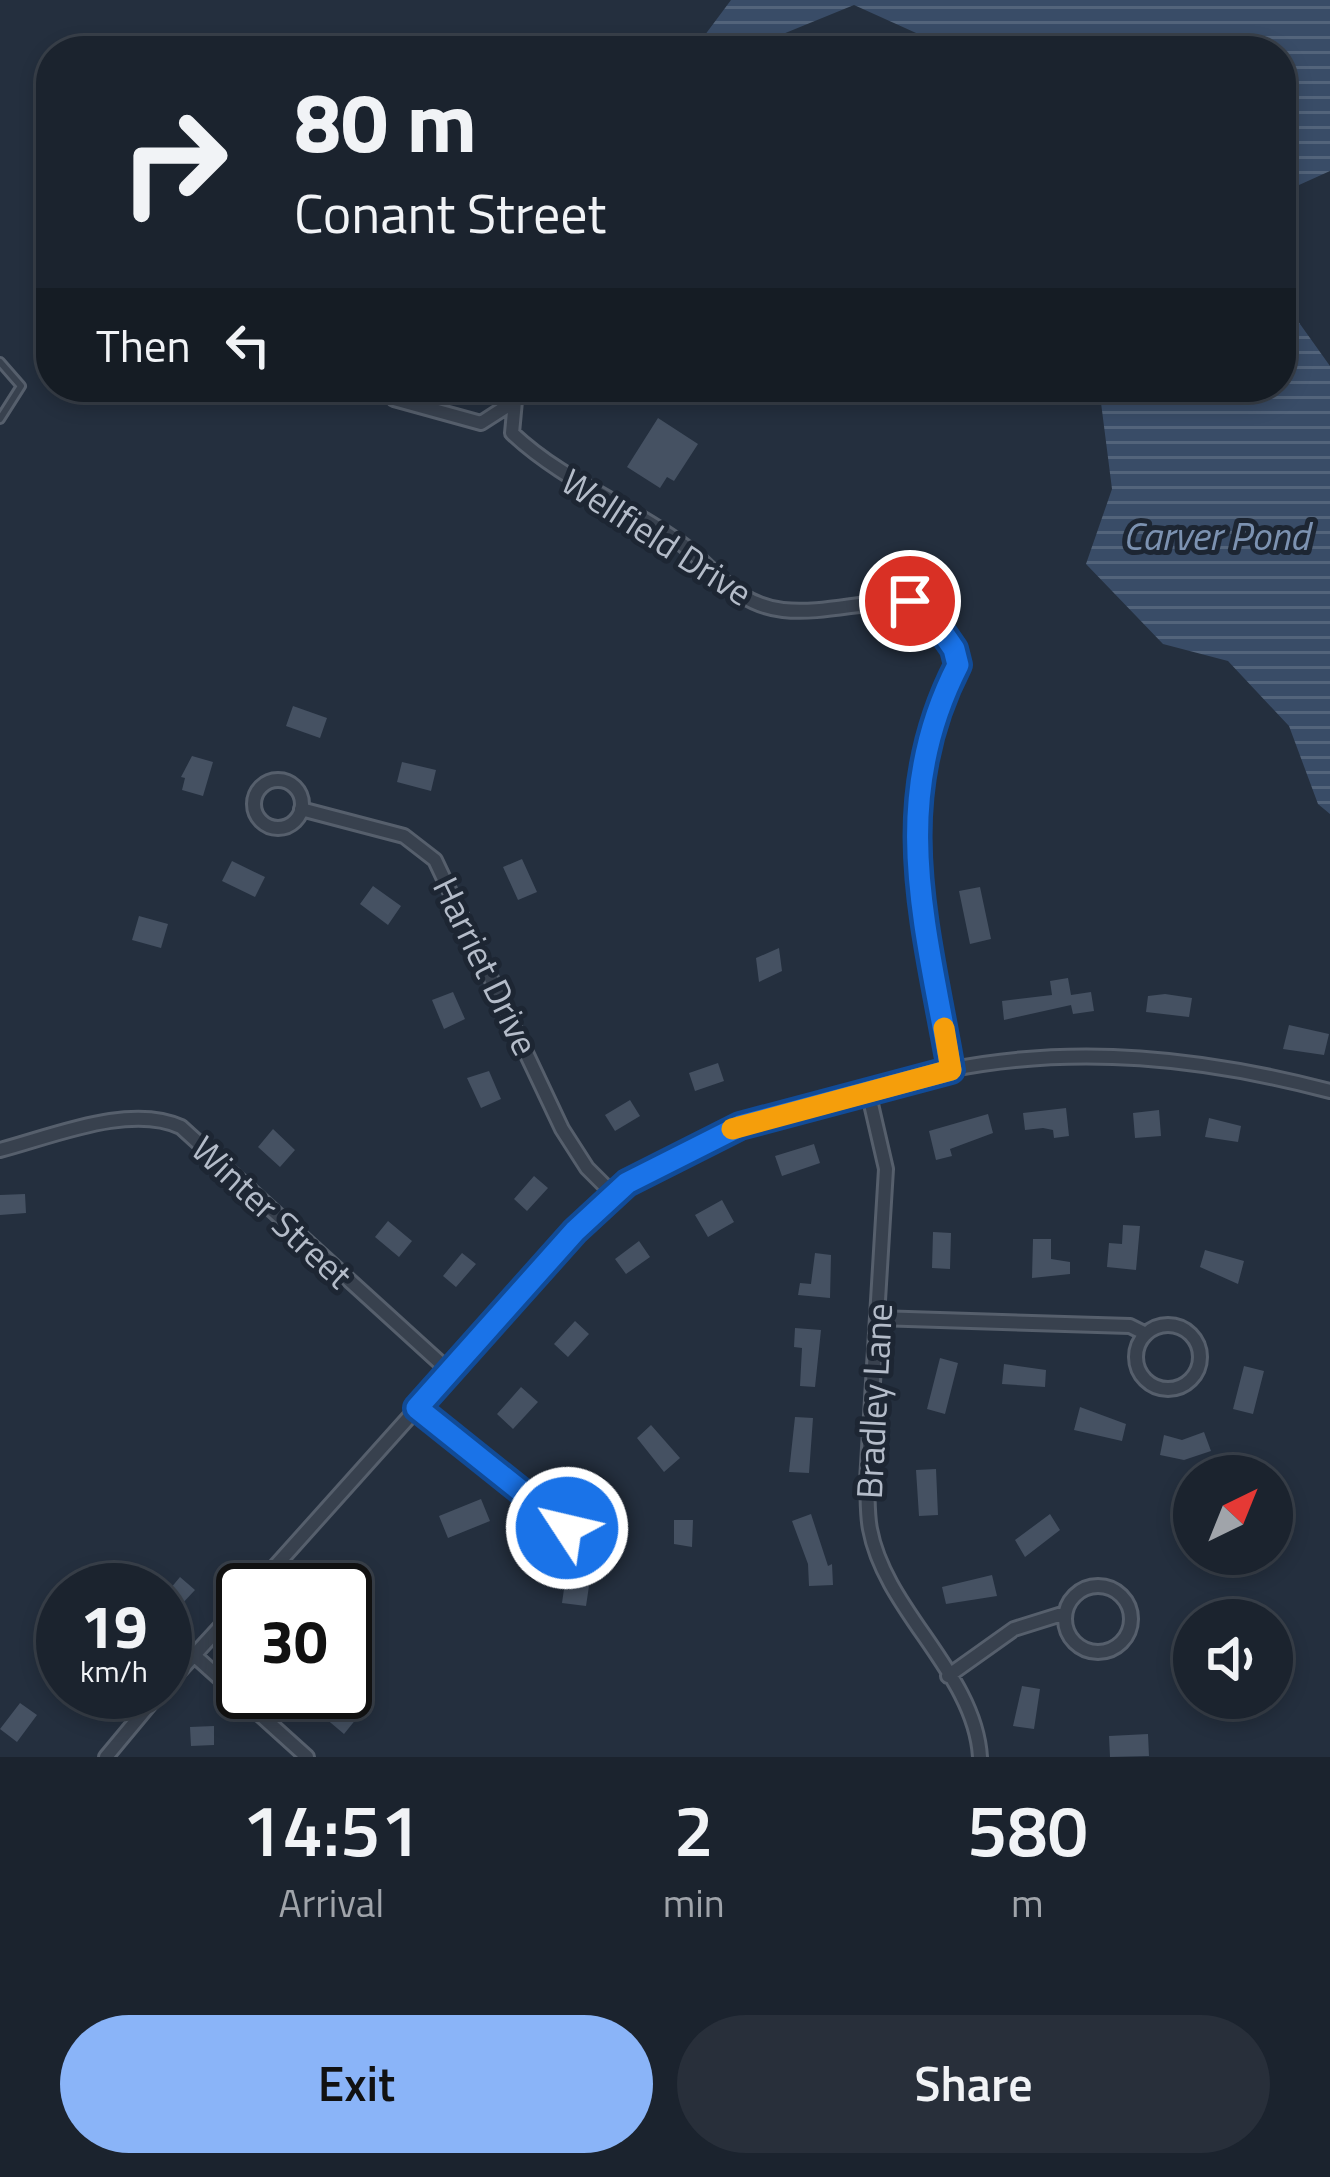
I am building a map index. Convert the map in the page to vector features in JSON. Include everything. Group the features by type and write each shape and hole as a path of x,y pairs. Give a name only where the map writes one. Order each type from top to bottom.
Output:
{"street":[{"name":"Wellfield Drive","path":"405,402 481,423 513,402"},
{"name":"Wellfield Drive","path":"515,402 512,433 550,468 682,545 731,590 752,602 782,610 922,603 954,649 958,665 924,748 915,812 919,890 951,1070"},
{"name":"Harriet Drive","path":"282,780 298,790 302,809 290,825 270,827 255,813 254,800 264,784 282,780"},
{"name":"Harriet Drive","path":"302,809 404,836 434,860 490,968 562,1129 613,1194"},
{"path":"278,1563 613,1194 712,1136 951,1070 1059,1056 1218,1065 1330,1091"},
{"name":"Bradley Lane","path":"868,1091 886,1169 867,1481 870,1532 908,1612 979,1737 980,1757"},
{"name":"Winter Street","path":"0,1150 97,1126 167,1121 208,1149 325,1263 448,1371"},
{"path":"877,1318 1130,1326 1146,1334 1173,1325 1191,1334 1200,1362 1189,1381 1158,1387 1141,1374 1136,1353 1146,1334"},
{"path":"417,1408 515,1491 565,1521 576,1538 597,1540 613,1526 614,1512 604,1495 585,1491 568,1502 565,1521"},
{"path":"947,1676 1014,1629 1065,1613 1075,1594 1095,1586 1115,1590 1132,1618 1117,1647 1096,1652 1076,1644 1065,1613"},
{"path":"192,1659 216,1632"},
{"path":"195,1656 307,1757"},
{"path":"106,1757 138,1719"}],"lane":[{"path":"0,362 21,386 0,419"}],"water":[{"path":"731,0 1330,0 1330,171 1296,188 1296,36 923,36 854,5 778,36 704,36"},
{"name":"Carver Pond","path":"1296,318 1330,366 1330,814 1318,804 1289,726 1228,661 1163,644 1086,564 1112,489 1101,402 1296,402"}],"building":[{"path":"658,418 698,444 674,481 667,477 660,488 627,467"},
{"path":"293,706 327,718 320,738 286,726"},
{"path":"192,756 213,762 203,796 182,790 185,778 181,777"},
{"path":"402,762 436,770 431,791 397,782"},
{"path":"522,859 537,892 518,900 503,867"},
{"path":"232,861 265,877 255,897 222,881"},
{"path":"373,886 401,906 388,925 360,904"},
{"path":"980,887 991,939 970,944 959,891"},
{"path":"139,916 168,924 161,948 132,940"},
{"path":"779,948 782,971 759,982 756,958"},
{"path":"1068,978 1071,995 1091,992 1094,1011 1073,1014 1071,1005 1004,1020 1002,1001 1052,995 1050,981"},
{"path":"453,992 465,1019 444,1029 432,1000"},
{"path":"1148,996 1192,998 1189,1017 1146,1012"},
{"path":"1289,1025 1329,1034 1324,1055 1283,1049"},
{"path":"718,1063 724,1081 695,1091 689,1073"},
{"path":"489,1071 501,1099 481,1108 467,1078"},
{"path":"630,1100 640,1116 615,1131 605,1115"},
{"path":"1066,1108 1069,1136 1054,1138 1053,1130 1043,1128 1025,1130 1023,1113"},
{"path":"1159,1110 1161,1136 1135,1138 1133,1113"},
{"path":"988,1114 993,1133 950,1149 952,1156 936,1160 929,1131"},
{"path":"1209,1118 1241,1126 1238,1142 1205,1137"},
{"path":"273,1129 295,1150 280,1167 258,1147"},
{"path":"814,1144 820,1163 782,1176 775,1156"},
{"path":"534,1176 548,1188 527,1211 514,1199"},
{"path":"25,1194 26,1213 0,1215 0,1195"},
{"path":"722,1200 734,1222 708,1237 695,1215"},
{"path":"388,1221 412,1241 399,1257 375,1237"},
{"path":"1123,1225 1140,1226 1136,1270 1107,1267 1109,1243 1122,1244"},
{"path":"933,1232 951,1233 950,1269 932,1268"},
{"path":"1033,1239 1051,1239 1051,1259 1070,1262 1070,1274 1032,1278"},
{"path":"639,1241 650,1257 626,1274 615,1259"},
{"path":"1205,1250 1244,1261 1238,1284 1200,1267"},
{"path":"462,1253 476,1264 456,1287 443,1276"},
{"path":"815,1253 831,1255 830,1298 798,1295 800,1283 811,1284"},
{"path":"575,1321 589,1334 568,1357 554,1344"},
{"path":"795,1328 821,1330 815,1387 800,1386 802,1348 794,1347"},
{"path":"940,1358 958,1363 945,1414 927,1409"},
{"path":"1004,1364 1046,1370 1045,1387 1002,1384"},
{"path":"1244,1366 1264,1371 1253,1414 1233,1409"},
{"path":"521,1387 538,1402 513,1429 497,1414"},
{"path":"1080,1407 1126,1424 1122,1441 1074,1430"},
{"path":"795,1417 813,1418 809,1473 789,1472"},
{"path":"651,1425 680,1458 664,1472 637,1438"},
{"path":"1204,1432 1211,1451 1173,1458 1160,1455 1164,1435 1182,1440"},
{"path":"936,1469 938,1515 919,1516 916,1470"},
{"path":"481,1499 490,1521 448,1538 439,1516"},
{"path":"811,1514 828,1566 832,1564 833,1585 809,1586 808,1564 792,1521"},
{"path":"1050,1514 1060,1530 1025,1557 1015,1540"},
{"path":"674,1520 693,1520 692,1547 674,1544"},
{"path":"992,1575 997,1596 946,1604 942,1587"},
{"path":"565,1582 589,1586 586,1606 562,1603"},
{"path":"1022,1686 1040,1689 1034,1729 1013,1726"},
{"path":"20,1703 36,1714 17,1742 0,1729"},
{"path":"326,1719 356,1719 344,1734"},
{"path":"214,1726 214,1745 191,1746 190,1727"},
{"path":"1148,1734 1149,1756 1110,1757 1109,1736"}],"slow traffic":[{"path":"732,1129 951,1070 944,1028"}],"route":[{"path":"567,1528 565,1521 515,1491 417,1408 575,1231 627,1183 684,1149 740,1126 951,1070 919,890 915,812 924,748 958,665 940,626 922,603 910,601"}]}
